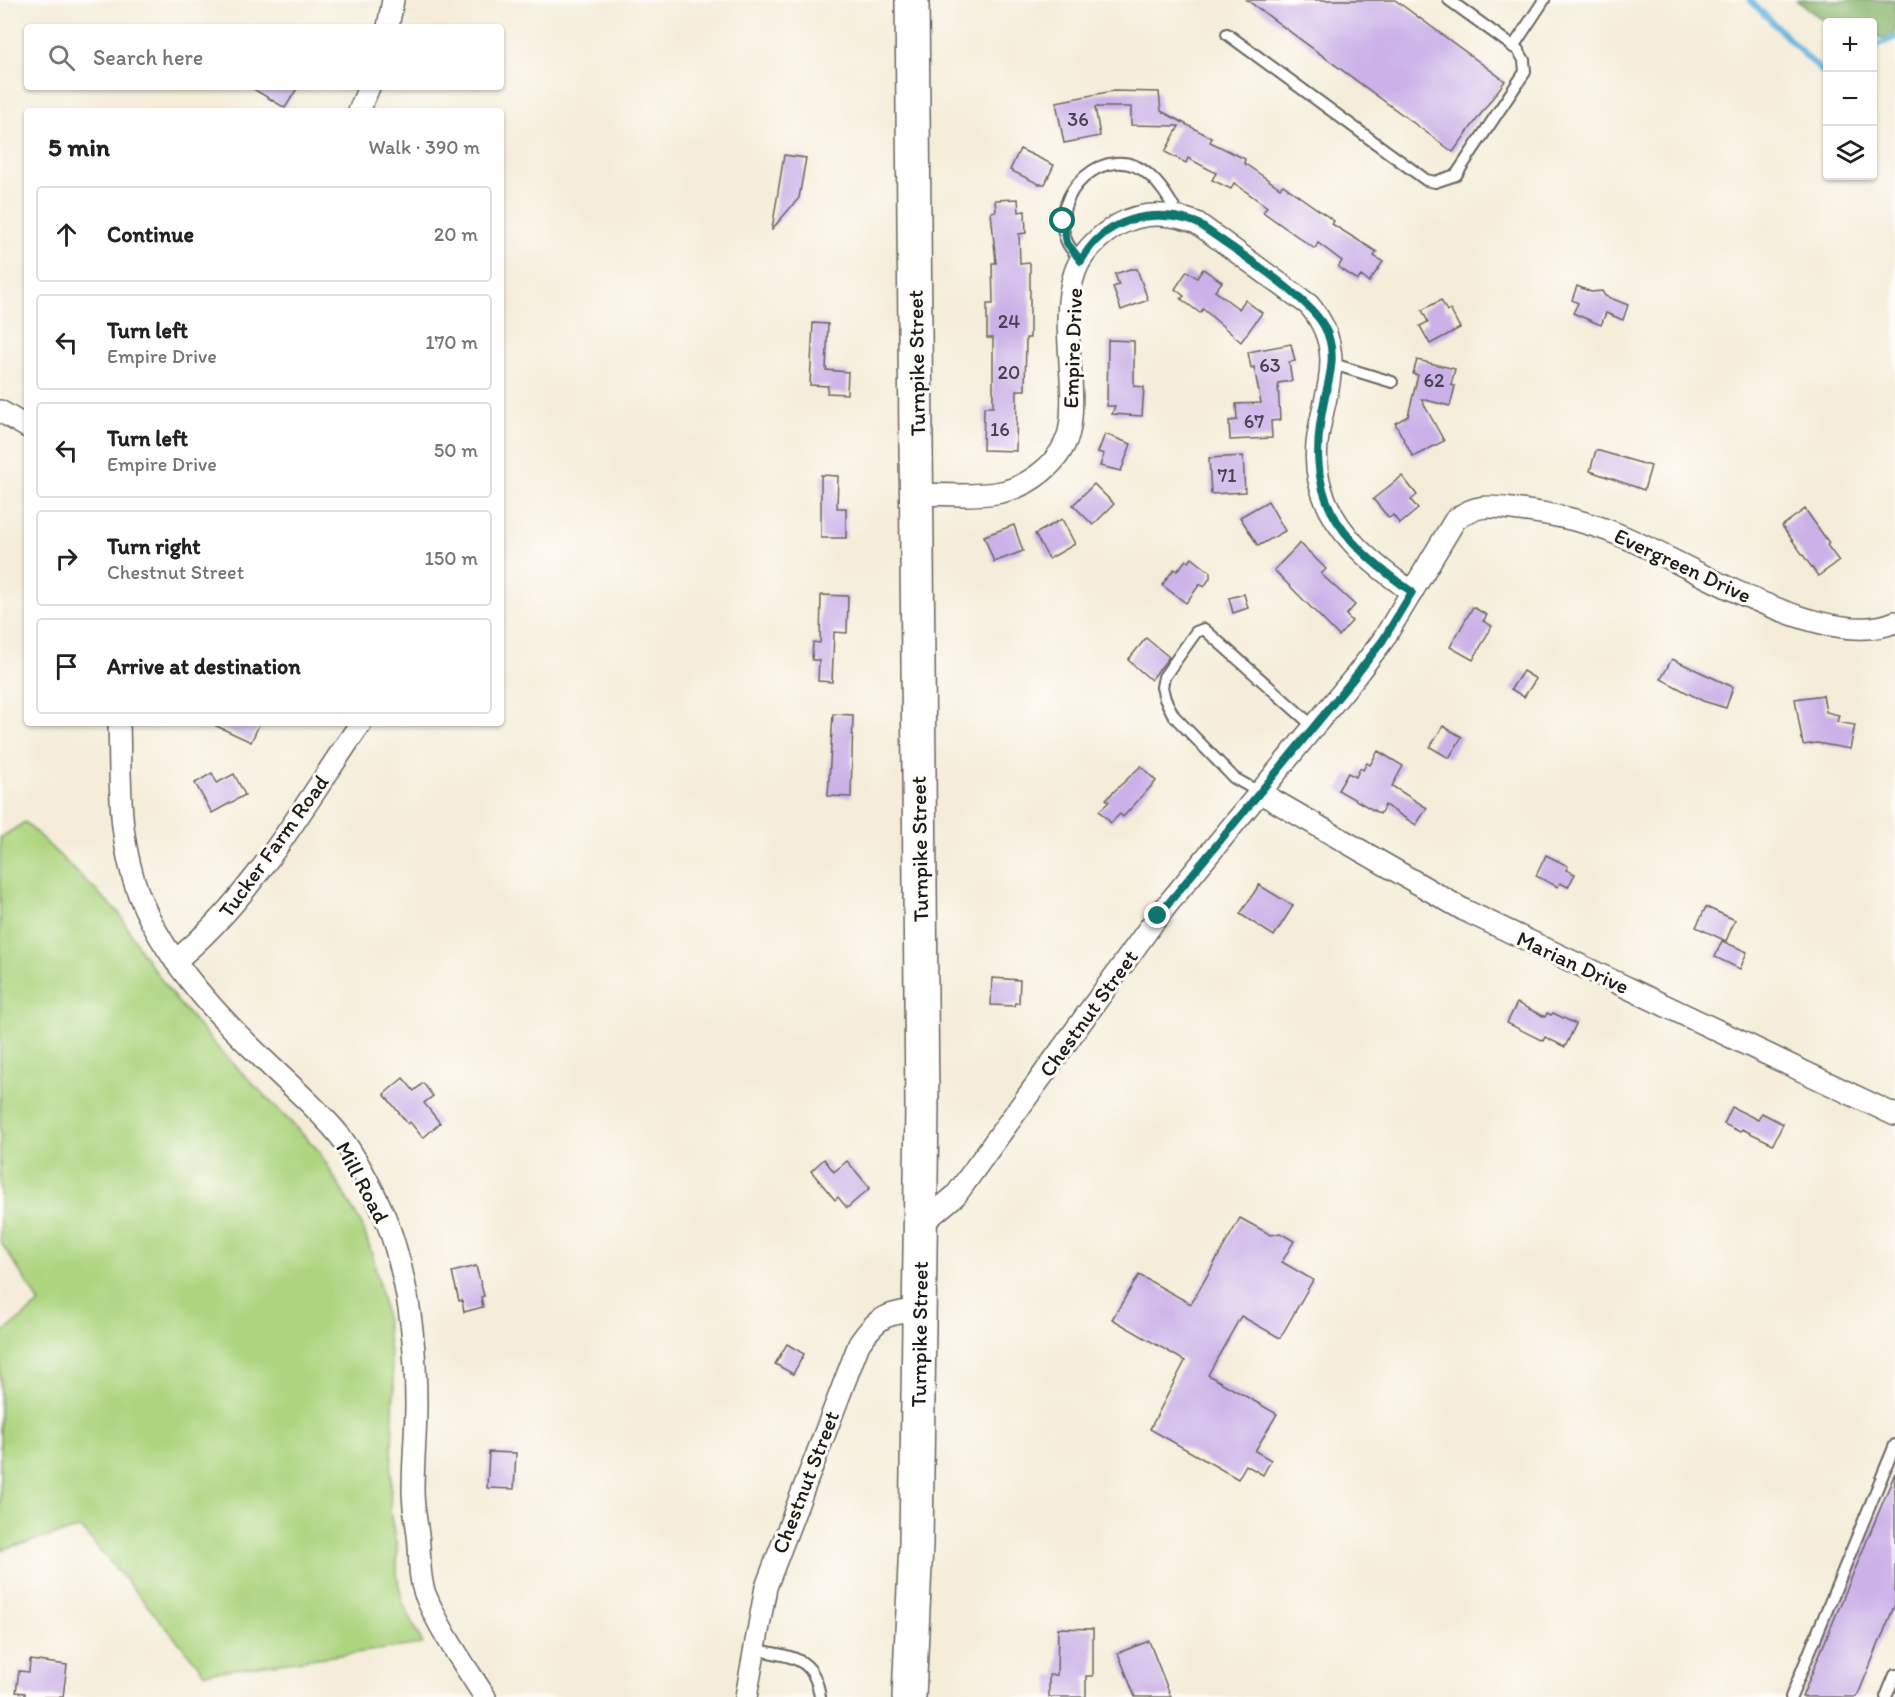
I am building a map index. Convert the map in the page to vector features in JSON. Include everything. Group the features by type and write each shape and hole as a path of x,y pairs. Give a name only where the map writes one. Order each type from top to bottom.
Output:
{"highway":[{"name":"Turnpike Street","path":"909,1697 916,1544 922,1106 912,0"}],"street":[{"path":"389,24 393,0"},
{"path":"360,108 368,90"},
{"name":"Empire Drive","path":"918,494 997,493 1019,487 1038,476 1053,461 1070,428 1072,288 1075,271 1096,241 1123,222 1140,216 1179,216 1197,223 1308,305 1326,329 1333,364 1319,423 1317,446 1317,463 1323,492 1338,524 1352,542 1380,569 1412,592"},
{"path":"0,411 24,426"},
{"name":"Evergreen Drive","path":"1468,509 1499,508 1587,523 1620,535 1728,588 1802,617 1841,627 1866,629 1895,622"},
{"name":"Chestnut Street","path":"919,1226 956,1195 1158,916 1383,640 1455,520 1468,509"},
{"name":"Mill Road","path":"119,726 119,800 123,838 138,894 175,961 257,1053 340,1137 384,1216 397,1252 412,1336 416,1407 413,1493 423,1584 444,1633 485,1697"},
{"name":"Tucker Farm Road","path":"175,961 217,923 250,883 359,726"},
{"name":"Marian Drive","path":"1259,792 1464,910 1895,1115"},
{"name":"Chestnut Street","path":"746,1697 766,1587 859,1344 874,1322 894,1313 921,1309"}],"lane":[{"path":"1227,34 1426,180 1435,183 1456,175 1525,72 1524,60 1513,47 1449,0"},
{"path":"1513,47 1544,0"},
{"path":"1081,261 1067,243 1063,221 1067,200 1078,184 1093,170 1109,162 1130,165 1148,173 1164,192 1179,216"},
{"path":"1333,364 1392,382"},
{"path":"1259,792 1234,778 1174,716 1166,699 1162,687 1164,677 1196,632 1204,629 1313,726"},
{"path":"1791,1697 1895,1445"},
{"path":"755,1649 801,1660 813,1670 820,1697"},
{"path":"1886,1697 1895,1675"}],"green space":[{"path":"1796,0 1895,0 1895,41 1877,37 1877,18 1823,18 1823,20"},
{"path":"25,822 119,913 142,953 176,1000 218,1048 319,1151 362,1225 373,1257 384,1307 394,1385 390,1512 397,1549 397,1575 402,1601 423,1644 205,1673 81,1528 0,1550 0,1335 40,1303 0,1241 0,838"}],"building":[{"path":"1247,0 1395,0 1505,81 1453,152"},
{"path":"255,90 296,90 285,108"},
{"path":"1113,91 1159,92 1161,111 1212,138 1210,142 1245,159 1244,163 1280,188 1283,185 1334,221 1332,224 1377,252 1374,256 1383,262 1369,282 1361,276 1358,280 1338,267 1342,261 1318,243 1315,249 1263,212 1267,207 1234,183 1231,189 1212,180 1216,173 1188,158 1186,163 1165,152 1179,126 1131,125 1131,107 1095,107 1100,136 1064,143 1056,102"},
{"path":"1020,149 1054,165 1045,184 1039,184 1010,170"},
{"path":"784,155 806,158 799,198 772,229"},
{"path":"1018,199 1019,212 1025,211 1026,233 1019,234 1020,264 1030,263 1030,338 1026,338 1025,390 1017,390 1016,451 983,450 984,407 993,407 993,338 987,338 987,304 993,304 992,263 996,263 991,212 996,211 995,200"},
{"path":"1137,269 1148,300 1121,310 1113,287 1119,285 1115,274"},
{"path":"1203,269 1222,282 1215,291 1239,309 1245,300 1262,313 1241,342 1203,309 1200,313 1181,299 1184,296 1175,289 1187,271 1197,278"},
{"path":"1577,286 1591,292 1602,291 1605,296 1628,305 1623,320 1606,313 1601,325 1573,313 1578,303 1572,300"},
{"path":"1441,300 1447,311 1450,309 1460,328 1430,344 1420,326 1428,322 1422,310"},
{"path":"813,323 828,324 826,370 848,372 847,394 827,393 828,386 810,385"},
{"path":"1108,340 1134,341 1134,386 1144,387 1142,416 1112,414 1115,406 1107,406"},
{"path":"1291,344 1295,361 1289,362 1292,381 1278,383 1280,420 1271,421 1272,438 1230,440 1229,421 1237,420 1236,404 1261,403 1254,367 1251,368 1248,352"},
{"path":"1417,360 1455,369 1451,385 1455,386 1450,406 1421,399 1444,441 1413,457 1395,423 1408,416 1418,375 1413,374"},
{"path":"1105,434 1131,444 1121,471 1100,466 1104,454 1098,452"},
{"path":"1596,450 1651,466 1644,490 1590,471"},
{"path":"1243,456 1245,492 1211,494 1209,458"},
{"path":"821,475 838,476 837,508 846,508 846,538 821,538"},
{"path":"1402,476 1417,495 1411,500 1418,509 1400,524 1393,515 1389,518 1373,499"},
{"path":"1094,484 1114,504 1093,525 1073,505"},
{"path":"1268,501 1285,531 1258,546 1240,517"},
{"path":"1805,509 1839,561 1818,576 1782,526"},
{"path":"1062,519 1075,544 1049,559 1035,534"},
{"path":"1014,525 1023,551 994,562 984,536"},
{"path":"1300,543 1326,569 1321,574 1355,605 1346,615 1352,621 1339,636 1274,570"},
{"path":"1192,558 1210,572 1210,578 1204,587 1200,584 1186,603 1162,585 1174,569 1177,571 1186,560 1189,562"},
{"path":"1244,594 1248,608 1233,613 1229,598"},
{"path":"821,595 848,596 847,633 834,632 832,682 818,681 819,660 812,660 813,642 820,643"},
{"path":"1473,607 1487,615 1483,621 1492,626 1473,660 1450,647"},
{"path":"1146,638 1169,657 1151,680 1128,660"},
{"path":"1672,659 1733,687 1726,708 1703,701 1661,679"},
{"path":"1523,671 1536,679 1524,697 1511,689"},
{"path":"1823,695 1826,712 1839,715 1837,722 1855,725 1850,749 1817,743 1803,745 1795,699"},
{"path":"833,714 853,715 851,797 828,796"},
{"path":"216,726 259,726 251,742"},
{"path":"1443,726 1462,737 1449,758 1430,747"},
{"path":"1378,751 1403,766 1392,786 1427,808 1416,825 1385,805 1380,814 1338,790 1348,773 1356,777 1360,768 1363,770 1367,763 1370,765"},
{"path":"1141,766 1156,781 1123,817 1120,814 1111,823 1099,811 1109,802 1106,799"},
{"path":"212,773 217,783 234,774 245,795 212,813 195,783"},
{"path":"1546,855 1568,866 1566,870 1575,874 1568,887 1560,883 1558,887 1536,876"},
{"path":"1259,885 1293,906 1274,936 1240,914"},
{"path":"1706,907 1735,920 1726,941 1696,927"},
{"path":"1722,941 1747,952 1740,969 1715,957"},
{"path":"992,978 1020,980 1019,1003 1015,1003 1014,1006 991,1005"},
{"path":"1517,1003 1545,1017 1547,1013 1551,1015 1553,1013 1576,1024 1565,1047 1545,1037 1543,1041 1507,1023"},
{"path":"403,1078 414,1091 423,1083 433,1096 424,1103 440,1123 423,1138 410,1122 408,1124 384,1094"},
{"path":"1732,1107 1758,1120 1762,1113 1783,1124 1773,1144 1742,1129 1740,1132 1724,1124"},
{"path":"824,1159 834,1172 847,1161 870,1188 847,1208 838,1197 835,1200 811,1171"},
{"path":"1240,1218 1271,1235 1280,1233 1294,1241 1282,1262 1313,1280 1280,1338 1241,1316 1208,1375 1277,1414 1255,1451 1271,1460 1263,1475 1246,1465 1238,1479 1150,1429 1185,1361 1112,1319 1139,1275 1191,1304"},
{"path":"476,1266 484,1296 481,1297 483,1307 464,1312 452,1272"},
{"path":"787,1344 804,1354 793,1374 775,1364"},
{"path":"489,1452 516,1453 514,1489 487,1488"},
{"path":"1895,1473 1895,1604 1857,1697 1802,1697"},
{"path":"1058,1628 1093,1629 1093,1676 1086,1676 1086,1697 1049,1697 1049,1675 1057,1675"},
{"path":"1149,1641 1171,1697 1135,1697 1118,1653"},
{"path":"30,1660 67,1665 63,1697 25,1697 25,1693 16,1692 19,1671 29,1672"}],"waterway":[{"path":"1750,0 1823,71"},
{"path":"1877,45 1895,38"}],"route":[{"path":"1063,221 1067,243 1081,261 1096,241 1123,222 1140,216 1179,216 1197,223 1308,305 1326,329 1333,364 1319,423 1317,446 1320,482 1326,501 1338,524 1365,557 1412,592 1383,640 1354,678 1158,916"}]}
